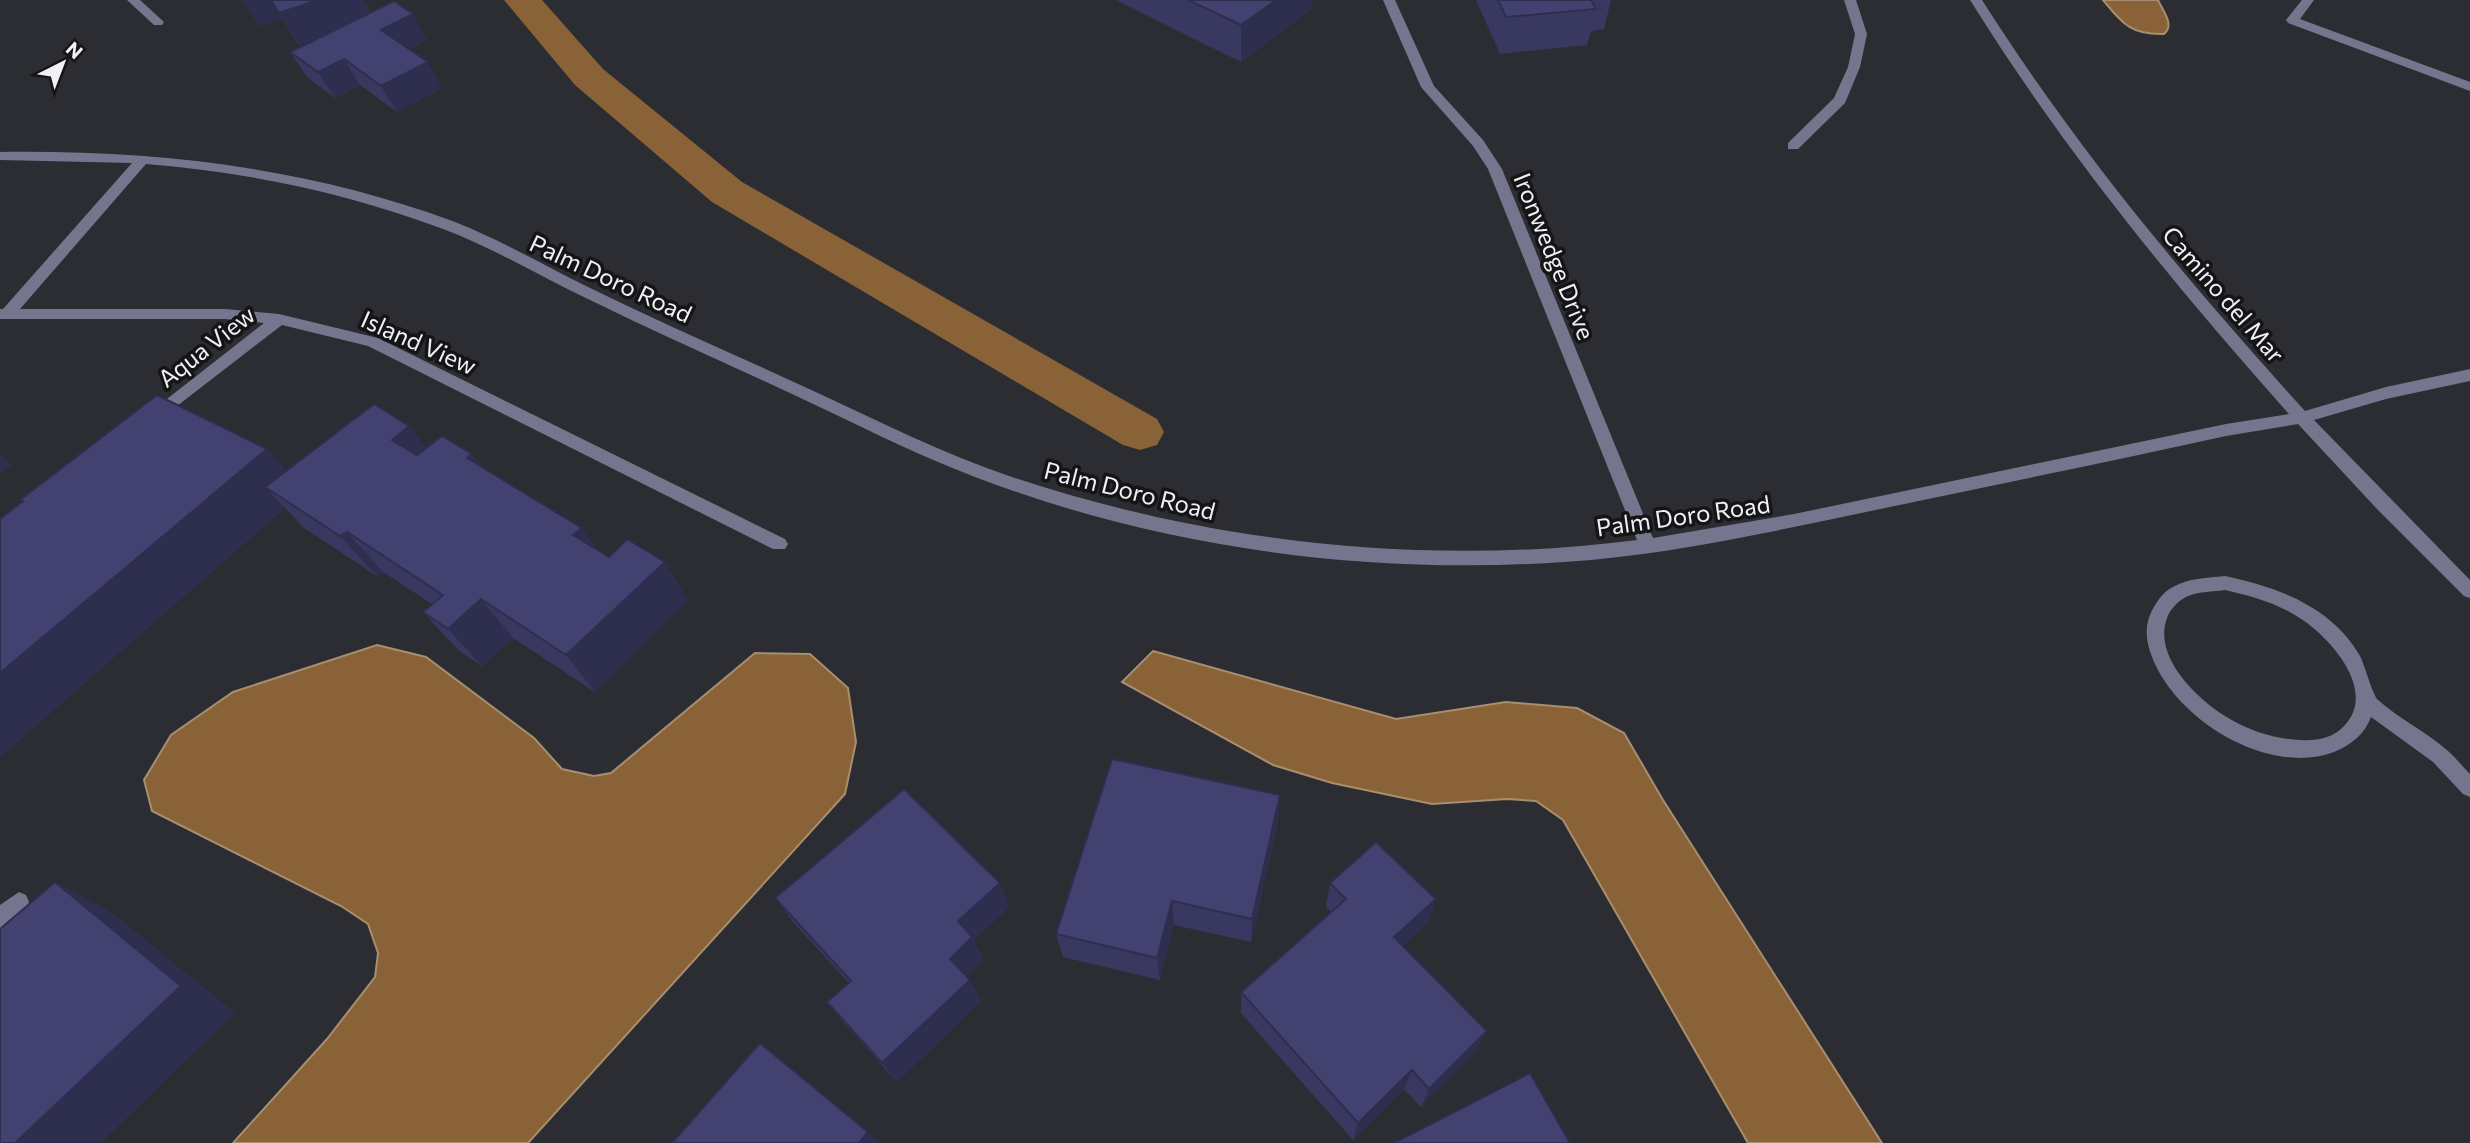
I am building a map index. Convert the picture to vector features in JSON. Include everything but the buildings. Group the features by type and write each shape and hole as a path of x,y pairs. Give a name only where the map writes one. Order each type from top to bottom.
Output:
{"street":[{"path":"133,0 158,22"},
{"name":"Ironwedge Drive","path":"1389,0 1428,87 1478,143 1495,169 1648,547"},
{"path":"1793,146 1840,100 1854,67 1860,34 1850,0"},
{"name":"Camino del Mar","path":"1976,0 2011,58 2080,156 2169,268 2301,418 2470,591"},
{"path":"2308,0 2292,20 2470,87"},
{"name":"Palm Doro Road","path":"0,156 144,159 246,170 349,195 450,225 586,293 933,453 1004,481 1122,516 1248,541 1389,556 1522,557 1648,547 1734,533 2226,430 2301,418 2386,393 2470,375"},
{"name":"Island View","path":"4,314 144,159"},
{"name":"Island View","path":"4,314 189,313 279,319 373,342 779,544"},
{"name":"Aqua View","path":"139,430 279,319"},
{"path":"2367,703 2358,726 2338,743 2308,749 2271,746 2234,731 2200,709 2174,682 2160,656 2157,644 2155,631 2160,610 2175,594 2197,586 2225,583 2256,589 2289,602 2318,621 2345,647 2361,675 2367,703 2440,756 2470,788"},
{"path":"0,919 19,902"}],"shaded area":[{"path":"2103,0 2158,0 2167,18 2167,30 2164,34 2153,34 2135,30 2122,22"},
{"path":"377,645 426,657 534,738 562,769 594,776 611,773 755,653 810,654 848,688 856,742 845,794 528,1143 233,1143 327,1039 375,977 378,953 368,924 341,906 152,811 144,780 171,735 233,692"},
{"path":"1153,651 1396,719 1506,702 1577,708 1624,733 1663,800 1882,1143 1748,1143 1563,820 1536,801 1507,799 1432,804 1332,783 1273,765 1122,682"}],"waterway":[{"path":"522,0 589,77 727,192 1140,432"}]}
